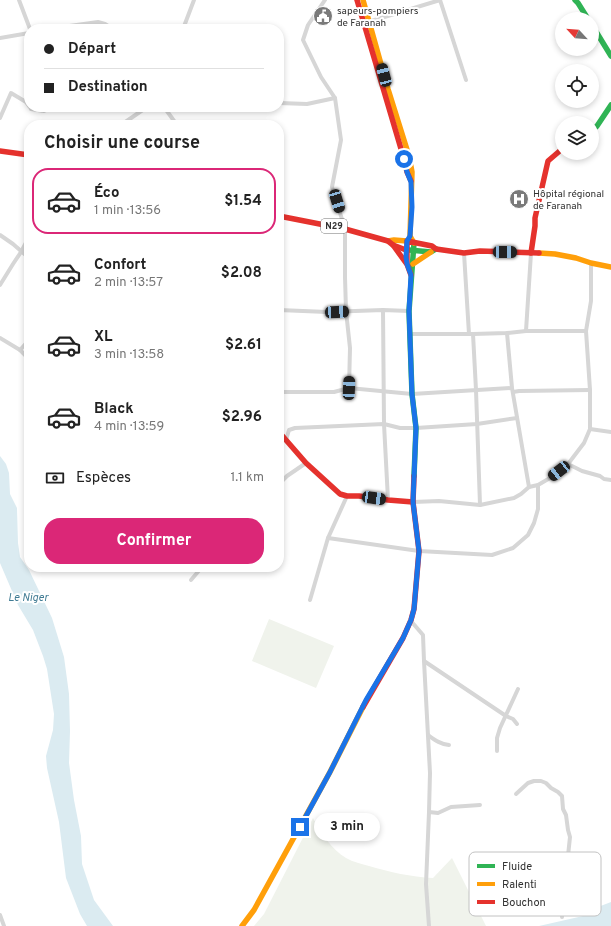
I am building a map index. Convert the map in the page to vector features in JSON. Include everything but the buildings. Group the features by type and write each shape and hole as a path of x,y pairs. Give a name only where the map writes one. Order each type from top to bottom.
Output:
{"main road":[{"path":"357,0 411,182"},
{"path":"363,0 409,156 412,172 410,236 407,241 406,250 407,264 411,275"},
{"path":"575,0 584,12"},
{"path":"599,36 611,56"},
{"path":"599,123 611,105"},
{"path":"0,150 24,154"},
{"path":"531,253 535,218 548,161 555,155"},
{"name":"N29","path":"284,217 346,228 391,243"},
{"path":"242,926 254,910 330,772 366,700 403,638 414,609 419,551 413,502 416,428 412,394 409,311 414,243 410,236"},
{"path":"391,243 394,240 407,241 432,246 434,250"},
{"path":"391,243 406,250 446,250 464,253 480,251 555,254 611,267"},
{"path":"391,243 407,264"},
{"path":"413,264 434,250"},
{"path":"284,438 306,463 340,494 347,496 413,502"}],"street":[{"path":"19,0 28,24"},
{"path":"185,24 194,0"},
{"path":"325,0 308,25 303,40 321,77 335,98 341,140 332,187 346,228 345,277 346,311 350,348 349,388"},
{"path":"363,23 440,0 466,80"},
{"path":"84,24 98,22 105,24"},
{"path":"0,38 24,34"},
{"path":"0,118 11,93 24,101"},
{"path":"284,103 307,104 335,98"},
{"path":"128,120 140,112"},
{"path":"0,235 22,252"},
{"path":"0,285 24,248"},
{"path":"464,253 476,390 480,505"},
{"path":"526,331 531,253"},
{"path":"413,502 439,501 480,505 514,498 529,487 538,485 550,478 568,464 584,443 590,429 590,390 586,331 591,300 591,263"},
{"path":"284,310 327,312 383,310 409,311"},
{"path":"383,310 384,424 388,500"},
{"path":"410,334 586,331"},
{"path":"507,333 512,390 529,487"},
{"path":"0,338 24,354"},
{"path":"20,350 24,346"},
{"path":"284,392 334,392 349,388 412,394 476,390 590,390"},
{"path":"286,440 289,430 296,428 384,424 400,428 416,428 477,424 516,418"},
{"path":"590,429 611,432"},
{"path":"284,480 306,463"},
{"path":"568,464 582,472 611,480"},
{"path":"328,538 419,551 492,554 513,548 528,535 534,523 538,509 538,485"},
{"path":"310,600 328,538 347,496"},
{"path":"191,580 198,572"},
{"path":"411,620 423,635 430,773 430,812 426,884 429,926"},
{"path":"424,661 506,716 513,719 517,724"},
{"path":"497,751 497,738 500,728 518,689"},
{"path":"428,735 443,744 449,745"},
{"path":"516,794 528,783 541,781 546,783 562,796 563,809 566,815 570,836 568,852"},
{"path":"430,812 438,813 451,807 480,805"},
{"path":"0,915 4,926"}],"shaded area":[{"path":"269,619 334,646 316,688 252,661"},
{"path":"313,818 331,846 341,855 360,864 401,874 433,878 452,858 469,892 469,916 481,916 486,926 254,926 264,914"}],"water":[{"name":"Le Niger","path":"0,456 6,464 9,473 10,494 17,508 18,543 20,557 24,563 24,572 30,572 52,618 64,657 69,694 69,763 81,836 82,864 94,900 113,926 87,926 80,914 66,878 59,822 47,768 46,756 53,730 54,714 47,669 33,630 18,605 0,563"},
{"path":"611,902 611,926 539,926 583,916 601,916 601,906"}],"traffic: fast":[{"path":"575,0 584,12"},
{"path":"599,36 611,56"},
{"path":"599,123 611,105"},
{"path":"414,243 409,311 412,394 416,428 414,476"},
{"path":"409,250 431,252 436,249"}],"traffic: slow":[{"path":"363,0 409,156 412,172 410,236 414,243"},
{"path":"388,241 407,241"},
{"path":"413,264 431,252"},
{"path":"539,253 576,258 611,267"},
{"path":"242,926 254,910 330,772 363,707"}],"traffic: jam":[{"path":"357,0 407,172 411,181"},
{"path":"0,151 24,154"},
{"path":"531,253 535,218 548,161 555,155"},
{"path":"284,217 345,229 388,241 393,245 406,250"},
{"path":"411,275 407,264 407,241 432,246 436,249 464,253 480,251 539,253"},
{"path":"393,245 406,263"},
{"path":"284,438 306,463 340,494 347,496 413,502"},
{"path":"363,707 403,638 414,609 419,551 413,502 414,476"}],"place":[{"name":"sapeurs-pompiers de Faranah","path":"323,16"},
{"name":"Hôpital régional de Faranah","path":"519,199"}],"route":[{"path":"300,827 330,772 366,700 403,638 414,609 419,551 413,502 416,428 412,394 409,311 411,275 406,257 407,241 410,236 412,194 411,182 404,159"}]}
